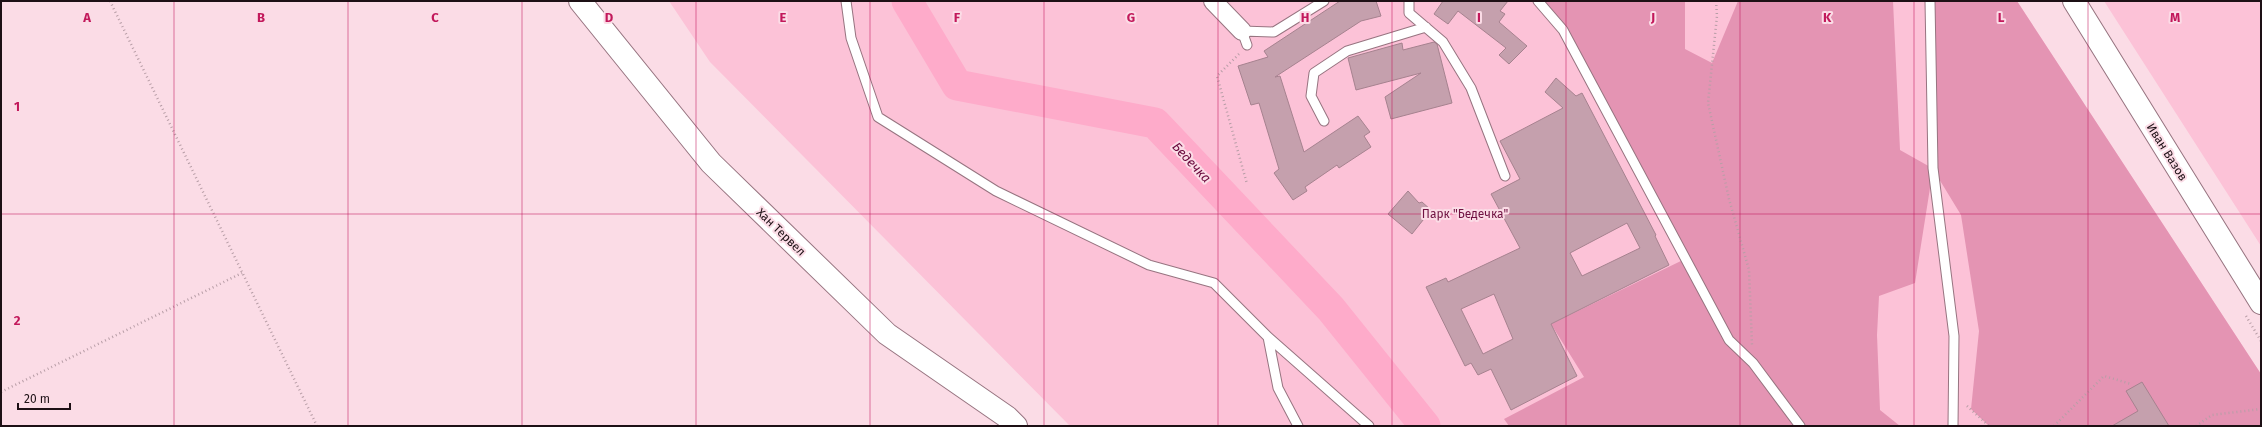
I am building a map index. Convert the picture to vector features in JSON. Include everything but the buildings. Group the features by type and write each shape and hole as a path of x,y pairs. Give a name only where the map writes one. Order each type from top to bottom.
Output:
{"street":[{"name":"Хан Тервел","path":"580,1 711,163 875,323 887,334 1007,416 1016,426"},
{"path":"1213,1 1245,38"},
{"name":"Иван Вазов","path":"2074,1 2261,303"}],"lane":[{"path":"846,1 851,38 878,117 996,191 1149,265 1214,283 1268,337 1369,426"},
{"path":"1245,38 1274,32 1324,1"},
{"path":"1409,1 1409,13 1442,42 1471,88 1505,176"},
{"path":"1538,1 1563,30 1729,340 1753,363 1800,426"},
{"path":"1930,1 1933,168 1954,336 1953,426"},
{"path":"1324,122 1311,96 1314,72 1347,51 1426,27"},
{"path":"1268,337 1278,388 1298,426"}],"path":[{"path":"110,1 317,426"},
{"path":"1716,1 1717,16 1708,103 1729,199 1749,270 1753,363"},
{"path":"1245,38 1217,76 1247,184"},
{"path":"1,392 242,273"},
{"path":"2054,426 2104,376 2132,384"},
{"path":"1953,393 1989,426"},
{"path":"2196,426 2212,415 2261,409"}],"green space":[{"name":"Парк \"Бедечка\"","path":"669,1 2017,1 2261,374 2261,426 1070,426 710,62"},
{"path":"2104,1 2261,1 2261,246"}],"shaded area":[{"path":"1538,1 1685,1 1685,49 1712,63 1738,1 1893,1 1900,150 1932,168 1930,1 2017,1 2261,374 2261,426 1989,426 1971,409 1979,331 1961,215 1933,169 1915,283 1879,296 1877,335 1880,410 1900,426 1509,426 1504,419 1584,377 1551,324 1685,259 1563,30"}],"waterway":[{"name":"Бедечка","path":"907,1 957,85 1155,123 1331,309 1425,426"}]}
